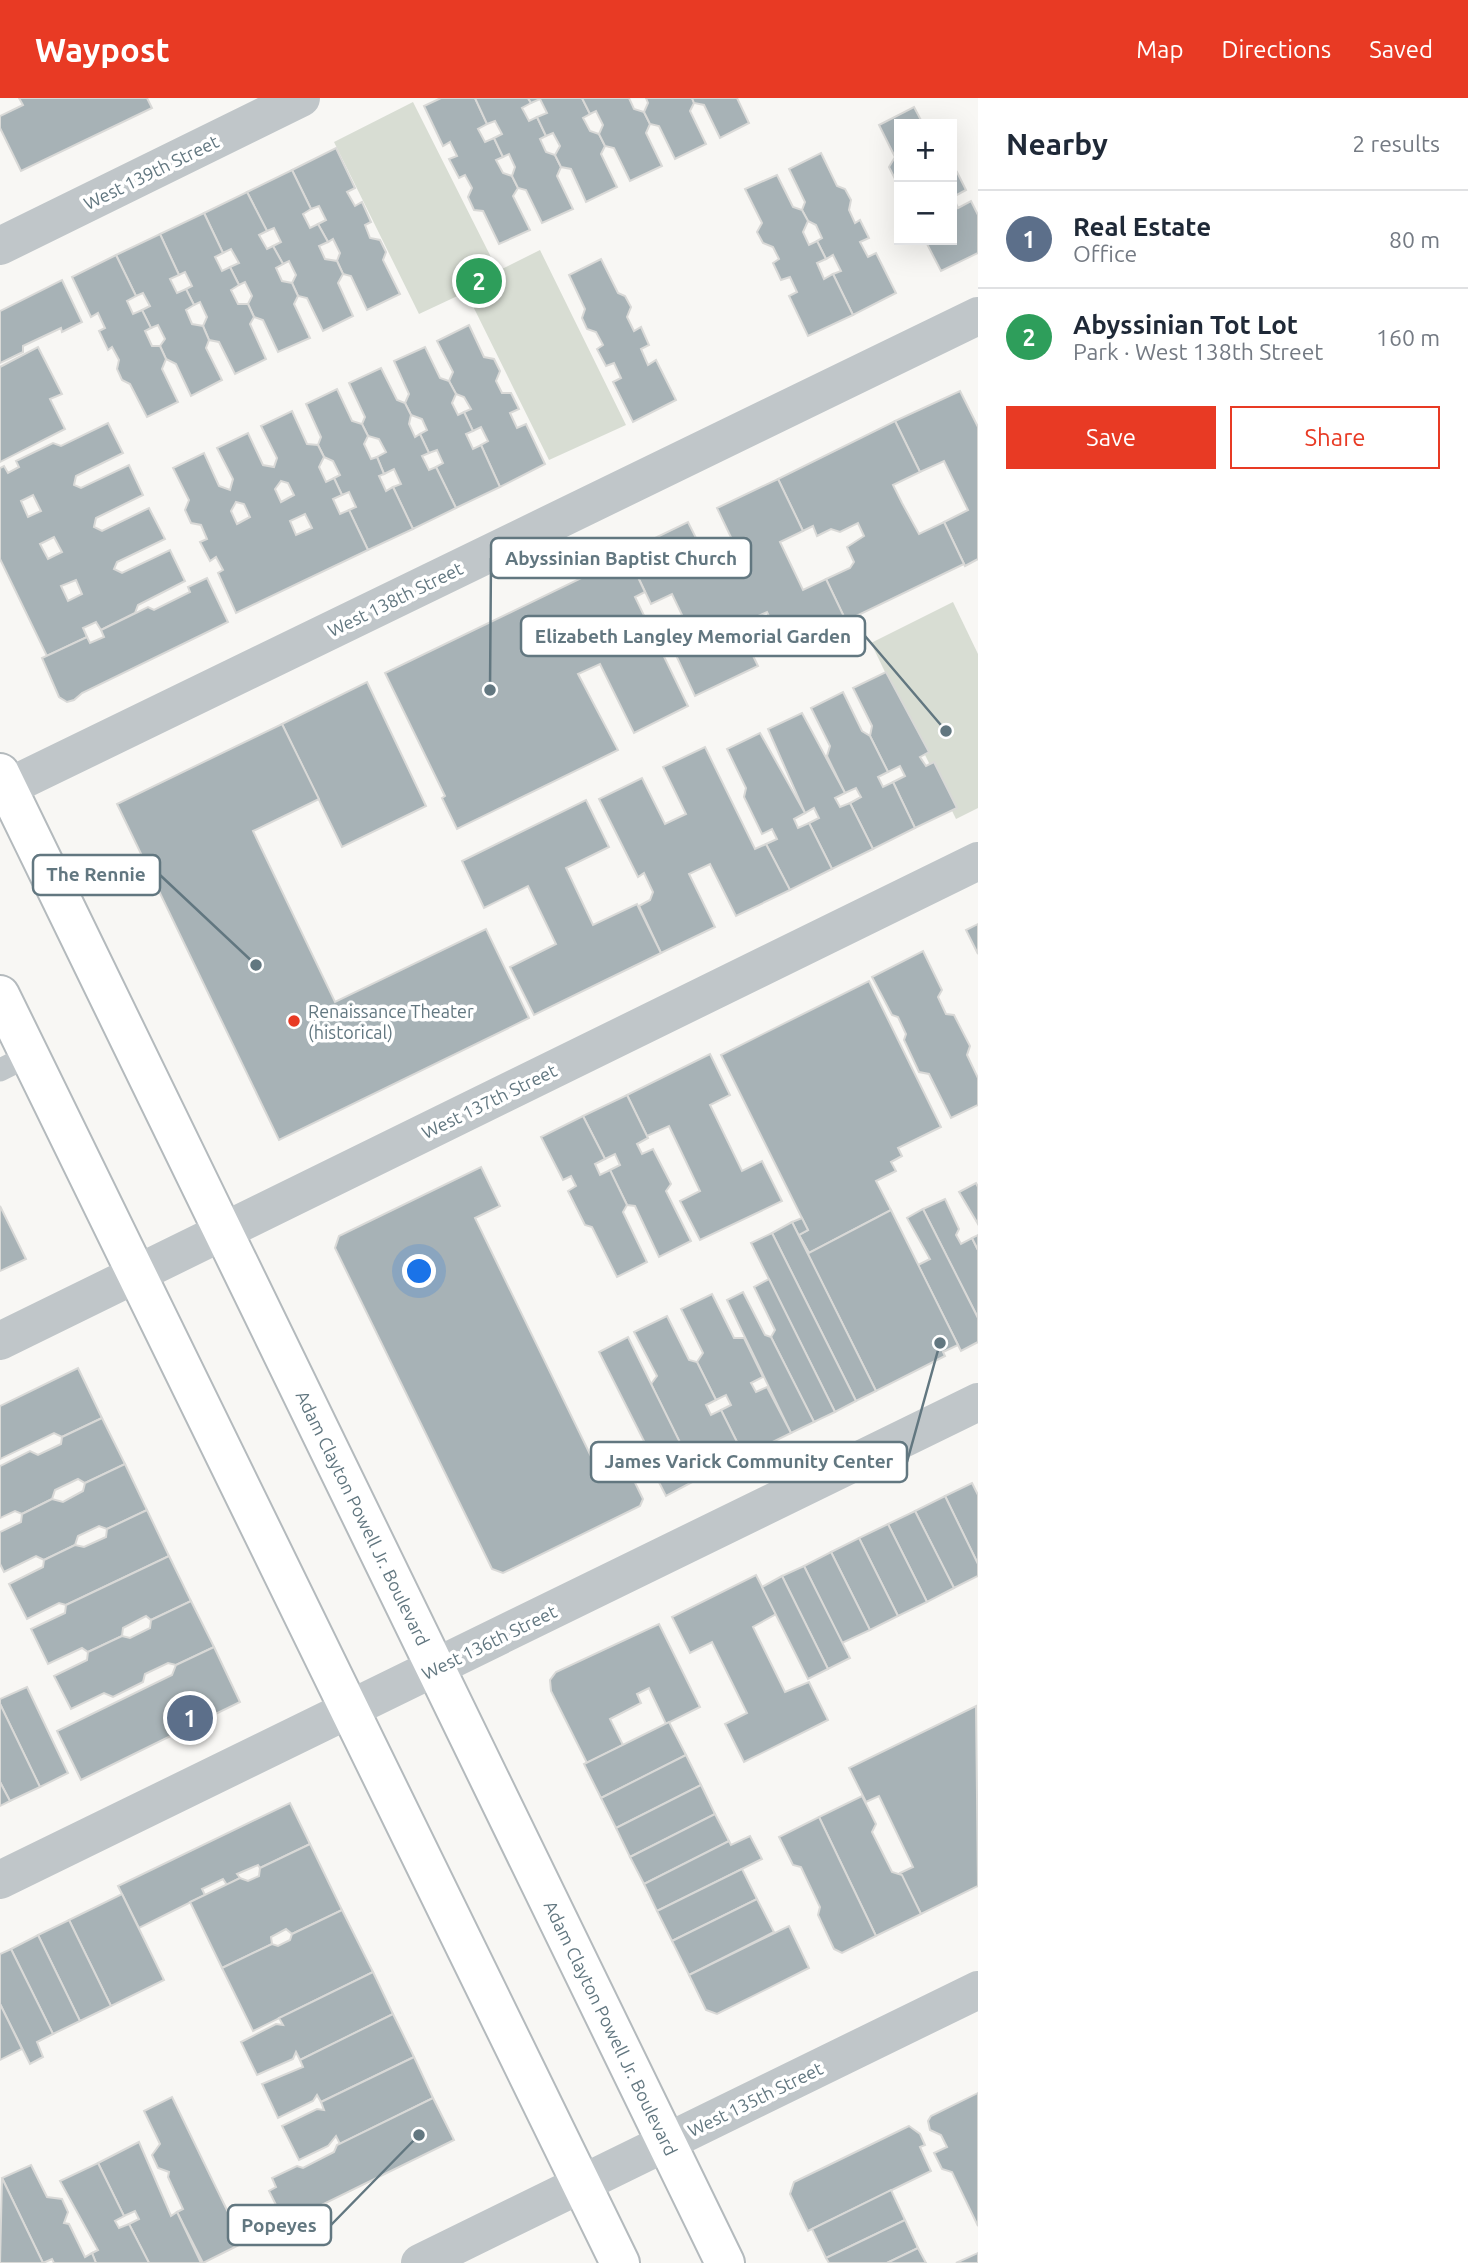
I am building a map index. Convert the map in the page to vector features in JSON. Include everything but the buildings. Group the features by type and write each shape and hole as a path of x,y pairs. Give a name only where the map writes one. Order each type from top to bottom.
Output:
{"main road":[{"name":"Adam Clayton Powell Jr. Boulevard","path":"2,784 226,1232 725,2263"},
{"path":"0,995 15,1063 137,1274 620,2263"}],"street":[{"name":"West 139th Street","path":"0,246 301,98"},
{"name":"West 138th Street","path":"2,784 978,316"},
{"name":"West 137th Street","path":"0,1340 226,1232 978,861"},
{"name":"West 136th Street","path":"0,1880 978,1402"},
{"name":"West 135th Street","path":"420,2263 978,1990"}],"shaded area":[{"path":"413,102 498,271 540,250 626,425 549,460 466,292 419,314 334,142"},
{"path":"953,602 978,654 978,808 956,819 871,643"}],"place":[{"name":"Abyssinian Tot Lot","path":"479,281"},
{"name":"Abyssinian Baptist Church","path":"490,690"},
{"name":"Elizabeth Langley Memorial Garden","path":"946,731"},
{"name":"The Rennie","path":"256,965"},
{"name":"Renaissance Theater (historical)","path":"294,1021"},
{"name":"James Varick Community Center","path":"940,1343"},
{"name":"Real Estate","path":"190,1718"},
{"name":"Popeyes","path":"419,2135"}]}
